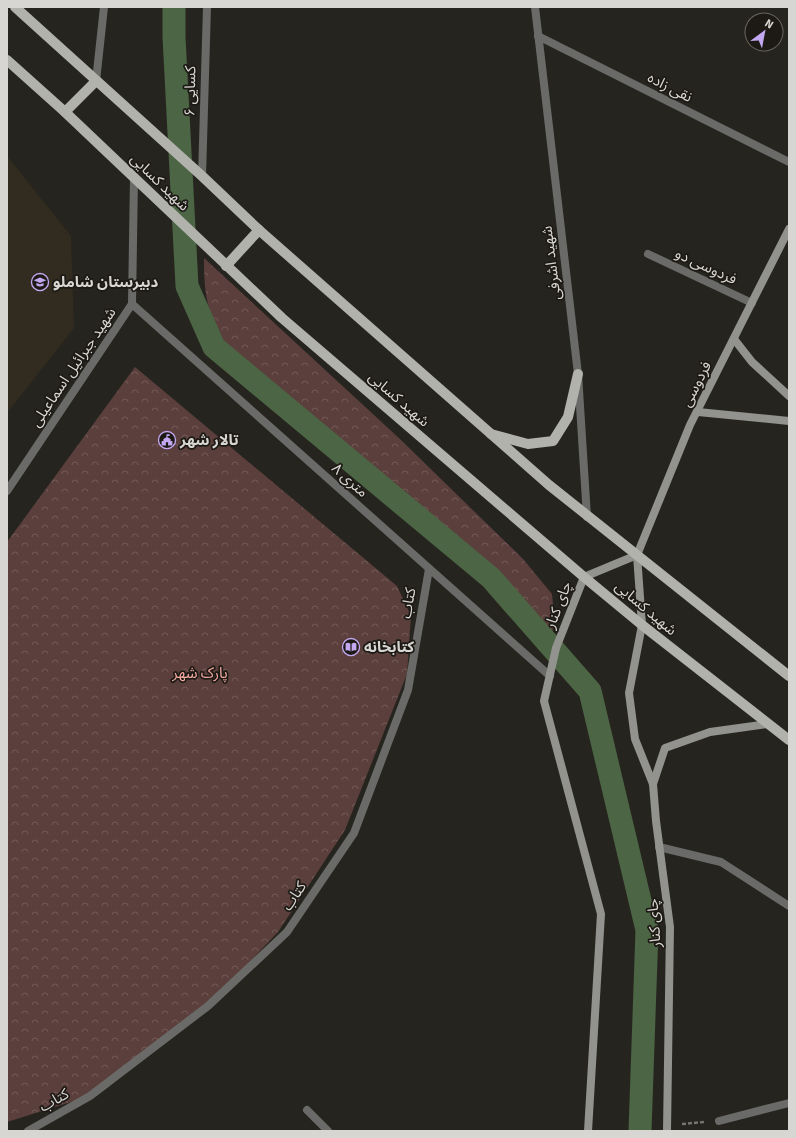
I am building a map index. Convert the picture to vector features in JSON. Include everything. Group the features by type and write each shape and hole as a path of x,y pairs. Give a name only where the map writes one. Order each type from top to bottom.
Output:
{"main road":[{"path":"15,7 202,176 259,230 489,434 587,517 637,554 789,676"},
{"name":"شهید کسایی","path":"7,60 65,112 166,210 282,318 584,577 642,625 789,740"},
{"path":"65,112 96,81"},
{"path":"226,266 259,230"},
{"path":"489,434 528,444 553,441 568,417 578,374"}],"street":[{"path":"96,81 104,7"},
{"name":"کسایی ۶","path":"202,176 206,7"},
{"name":"شهید اشرفی","path":"535,7 578,374 587,517"},
{"name":"نقی زاده","path":"538,36 789,162"},
{"name":"شهید جبرائیل اسماعیلی","path":"7,491 132,304 134,178"},
{"name":"فردوسی","path":"637,554 690,425 698,412 789,229"},
{"name":"فردوسی دو","path":"648,254 752,303"},
{"name":"۸ متری","path":"132,304 550,676"},
{"path":"734,339 752,362 789,396"},
{"path":"698,412 789,421"},
{"name":"چای کنار","path":"588,1131 601,914 544,701 556,648 584,577 637,554 642,625 629,693 635,739 653,784 659,847 670,927 667,1128"},
{"name":"کتاب","path":"28,1131 90,1096 208,1006 286,932 354,833 408,690 428,569"},
{"path":"653,784 665,748 710,732 767,724"},
{"path":"659,847 721,862 789,906"},
{"path":"720,1121 789,1104"},
{"path":"307,1110 328,1131"}],"path":[{"path":"667,1128 720,1121"}],"shaded area":[{"name":"دبیرستان شاملو","path":"7,156 71,236 74,328 7,413"}],"green space":[{"path":"204,258 401,440 523,559 552,594 554,615 552,637 506,579 356,457 226,345 215,323 208,303 205,283"},
{"name":"پارک شهر","path":"135,367 397,586 411,616 407,674 345,830 278,932 208,1006 90,1096 7,1122 7,542"}],"waterway":[{"path":"174,7 174,37 187,286 214,347 491,578 590,691 647,930 640,1131"}],"place":[{"name":"دبیرستان شاملو","path":"40,282"},
{"name":"تالار شهر","path":"167,440"},
{"name":"کتابخانه","path":"351,647"}]}
